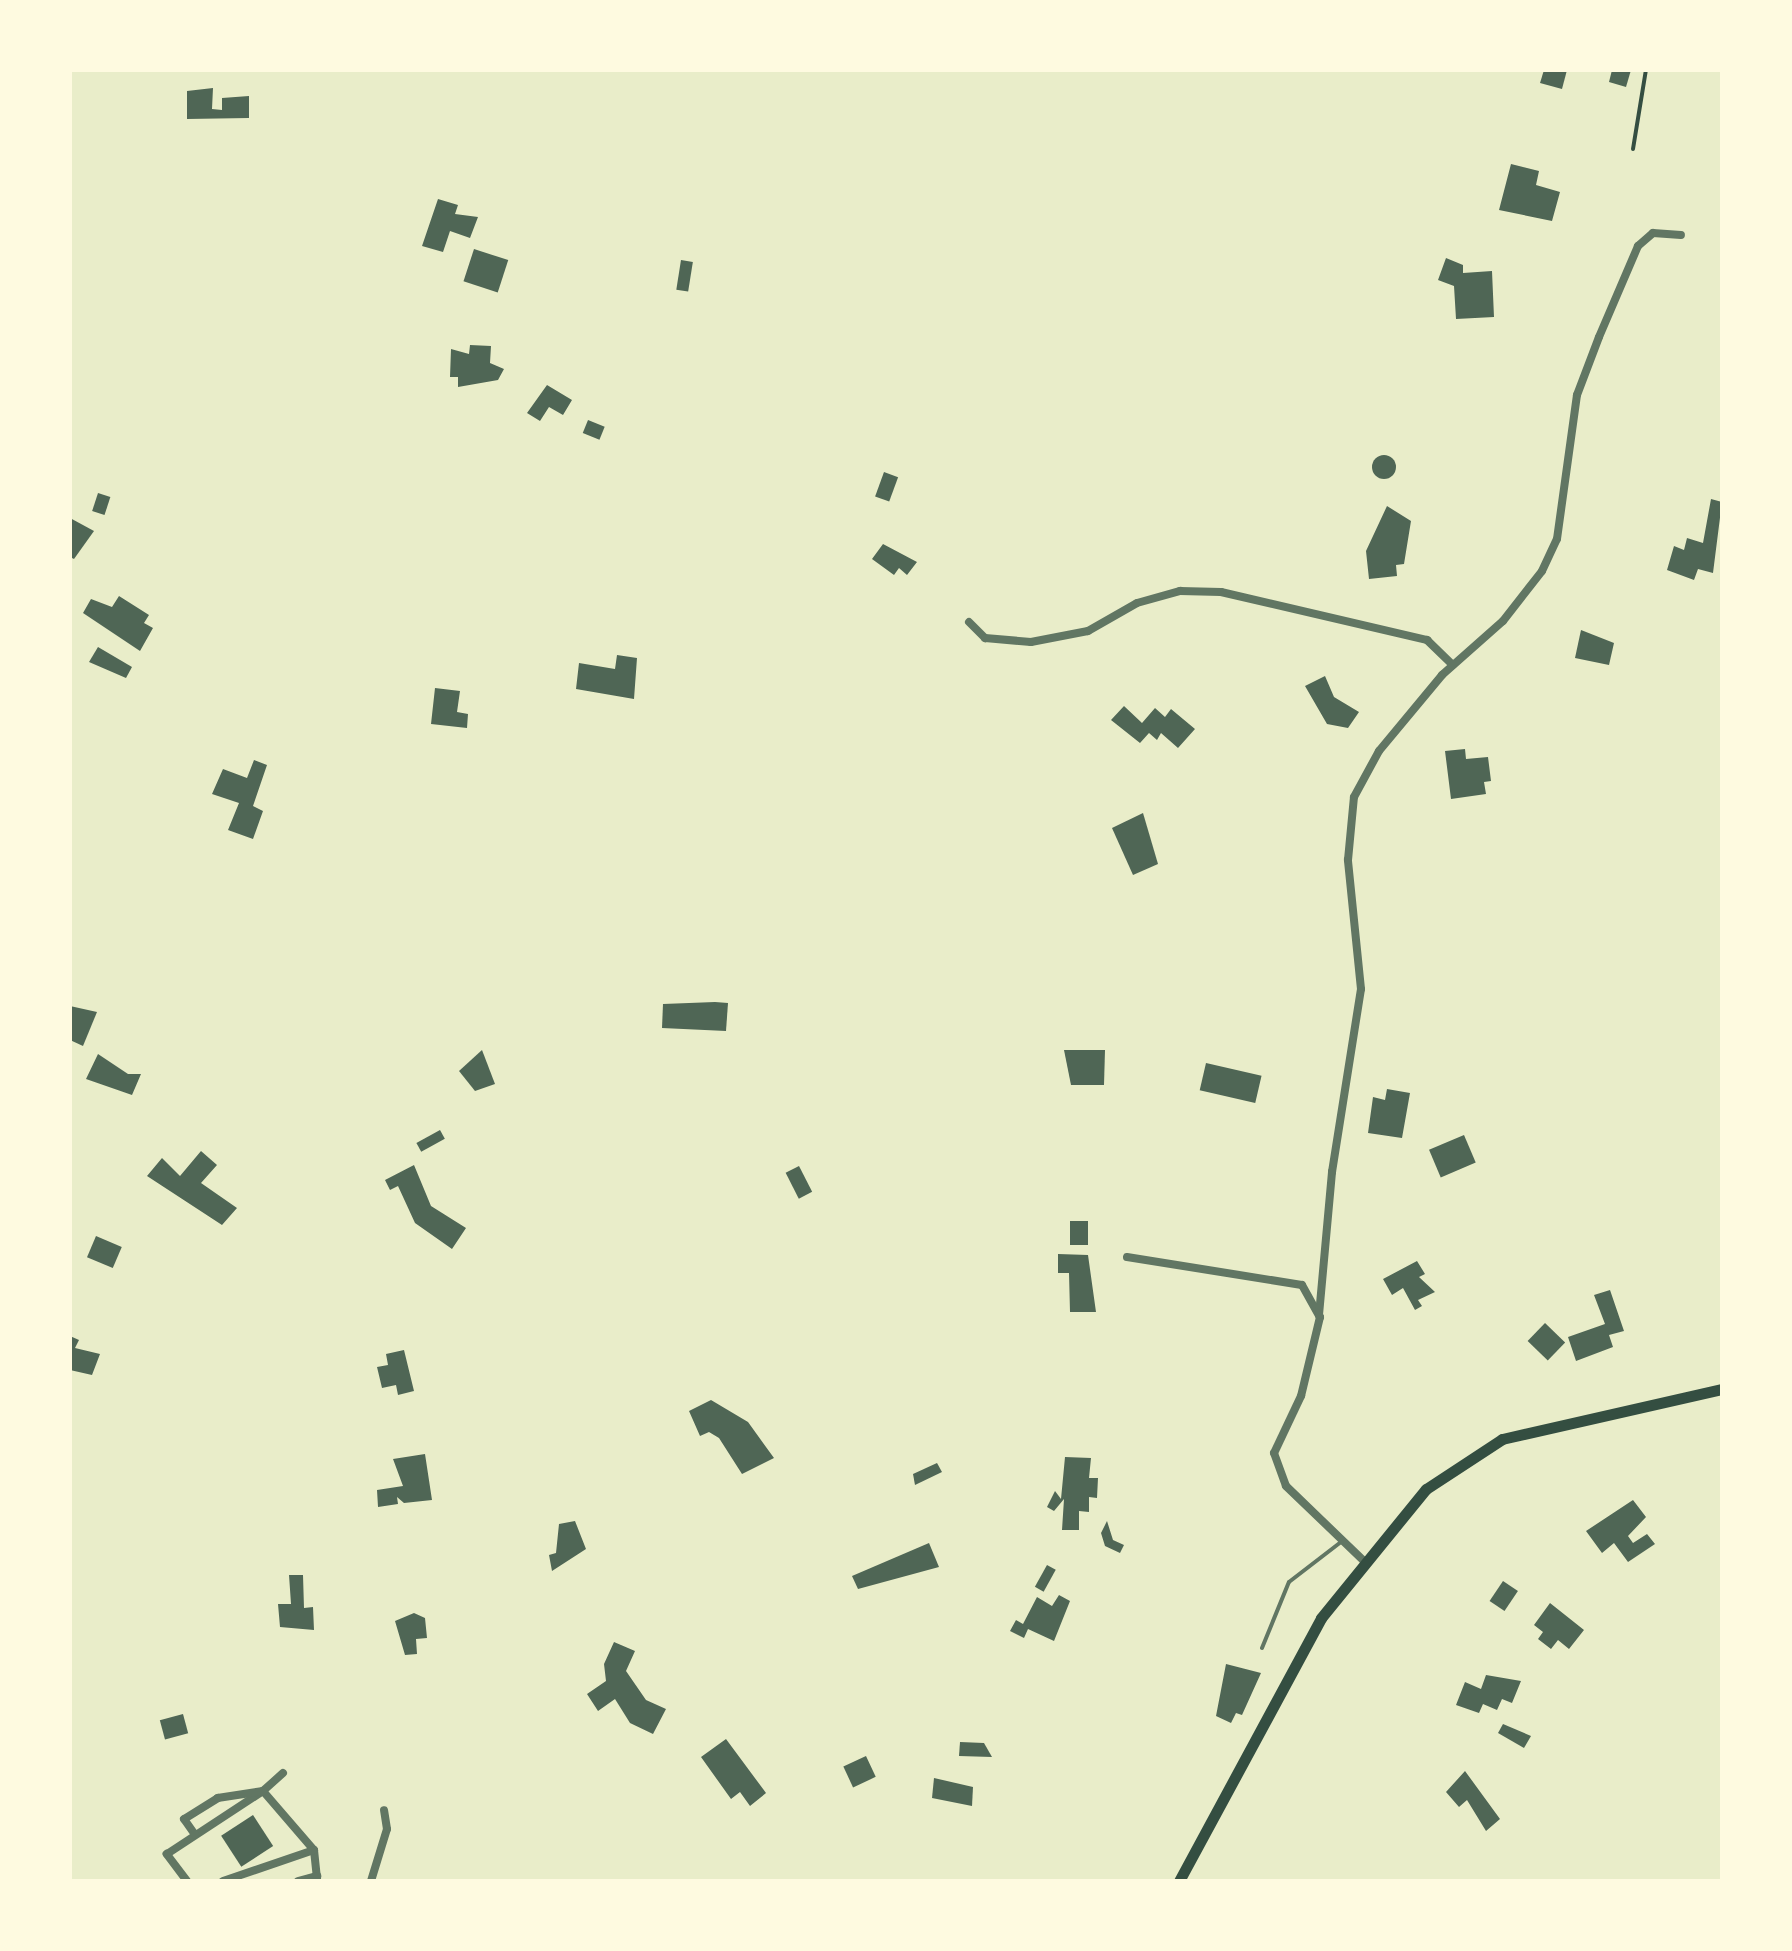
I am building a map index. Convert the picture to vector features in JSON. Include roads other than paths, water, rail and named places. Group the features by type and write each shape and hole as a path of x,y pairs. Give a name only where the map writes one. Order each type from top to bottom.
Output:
{"main road":[{"path":"1179,1881 1321,1618 1426,1489 1502,1438 1722,1389"}],"street":[{"path":"1364,1562 1286,1486 1274,1453 1302,1396 1319,1315 1332,1172 1362,989 1348,860 1354,798 1379,752 1453,665 1503,621 1542,570 1557,539 1577,395 1598,337 1638,246 1653,233 1681,235"},
{"path":"969,622 985,638 1031,642 1088,632 1137,603 1180,591 1221,592 1426,640 1453,665"},
{"path":"1127,1258 1302,1285 1319,1315"},
{"path":"188,1881 167,1854 263,1791 283,1773"},
{"path":"195,1835 184,1819 218,1798 263,1791"},
{"path":"263,1791 314,1850 317,1878 298,1881"},
{"path":"371,1881 387,1829 384,1810"},
{"path":"223,1881 314,1850"}],"lane":[{"path":"1262,1648 1289,1582 1342,1542"}]}
